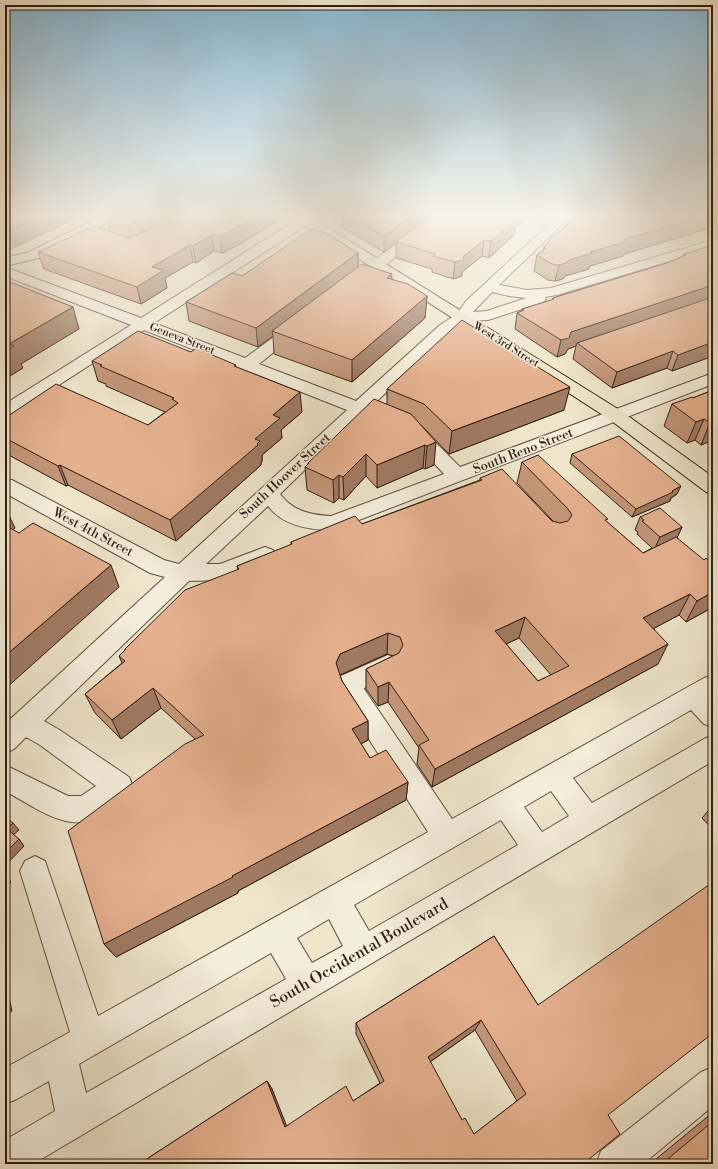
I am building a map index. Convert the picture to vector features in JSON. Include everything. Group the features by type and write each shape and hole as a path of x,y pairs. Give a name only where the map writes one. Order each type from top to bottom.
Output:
{"main road":[{"name":"West 3rd Street","path":"385,269 615,415 713,487"}],"street":[{"path":"5,412 225,269"},
{"path":"366,274 373,269"},
{"name":"South Hoover Street","path":"5,741 268,492 440,332 462,317 471,304 509,269"},
{"path":"490,287 509,292 528,294 552,292 631,269"},
{"name":"Geneva Street","path":"5,271 248,364 416,432 457,476"},
{"path":"462,317 488,315 549,296 552,292"},
{"path":"248,364 311,316"},
{"name":"South Reno Street","path":"307,539 321,533 333,523 457,476 492,472 535,455 615,415 713,378"},
{"name":"West 4th Street","path":"5,485 158,567 184,573"},
{"name":"South Reno Street","path":"268,492 282,509 301,519 315,523 333,523"},
{"path":"184,573 222,572 286,547"},
{"path":"388,665 350,683 353,693 447,836"},
{"path":"5,1087 555,775 707,699"},
{"path":"5,777 66,809 85,809 119,786 49,737 24,723"},
{"name":"South Occidental Boulevard","path":"5,1160 713,747"},
{"path":"555,775 588,820"},
{"path":"505,803 537,849"},
{"path":"35,871 89,1039"},
{"path":"335,900 363,951"},
{"path":"277,932 306,984"},
{"path":"60,1056 75,1119"},
{"path":"614,1164 713,1084"}],"building":[{"path":"85,269 158,269 164,270 137,287"},
{"path":"253,269 337,269 256,328 186,302 232,273 242,276"},
{"path":"356,269 376,269 392,274 387,278 408,284 427,296 352,360 272,331"},
{"path":"649,269 713,269 713,285 571,332 569,338 561,340 517,313 524,310 522,309 554,299 553,298"},
{"path":"5,280 73,307 9,344 14,346 5,351"},
{"path":"713,297 713,342 678,355 673,351 617,372 577,343"},
{"path":"462,320 570,387 452,431 424,404 387,389"},
{"path":"138,331 191,352 196,348 236,365 234,366 300,392 273,415 280,418 255,439 260,441 257,444 258,445 170,520 60,465 58,466 5,438 5,418 56,384 148,425 178,403 172,399 174,398 100,366 102,365 92,361"},
{"path":"713,390 713,422 710,423 704,419 696,422 672,404 692,397 693,398"},
{"path":"374,399 411,414 436,442 427,446 425,445 377,465 366,454 343,477 339,475 333,480 305,467 308,463"},
{"path":"619,436 681,486 672,491 673,492 636,509 572,454"},
{"path":"538,455 608,519 605,520 643,553 676,537 704,560 706,558 713,564 713,592 697,601 690,594 643,618 668,644 435,769 419,745 429,740 389,682 378,687 366,669 399,653 403,645 400,637 388,633 340,654 336,663 342,681 368,721 352,729 370,758 386,750 408,782 232,876 233,877 104,944 68,831 185,744 204,735 153,688 112,720 85,694 125,661 119,656 185,590 239,569 237,566 292,544 291,542 355,516 362,524 482,480 480,478 502,469 552,521 560,523 568,521 572,515 568,509 522,462","holes":["525,617 569,666 538,681 495,631"]},
{"path":"660,508 682,527 660,537 642,521 644,520 640,517"},
{"path":"33,523 111,565 5,656 5,525 19,533"},
{"path":"5,817 13,823 7,829 19,839 5,853"},
{"path":"713,882 713,1033 608,1115 620,1134 583,1164 139,1164 267,1081 285,1127 346,1086 353,1101 384,1081 356,1023 494,936 538,1005","holes":["481,1020 526,1094 474,1134 465,1118 462,1120 428,1057"]},
{"path":"713,1121 713,1164 662,1164"}]}
